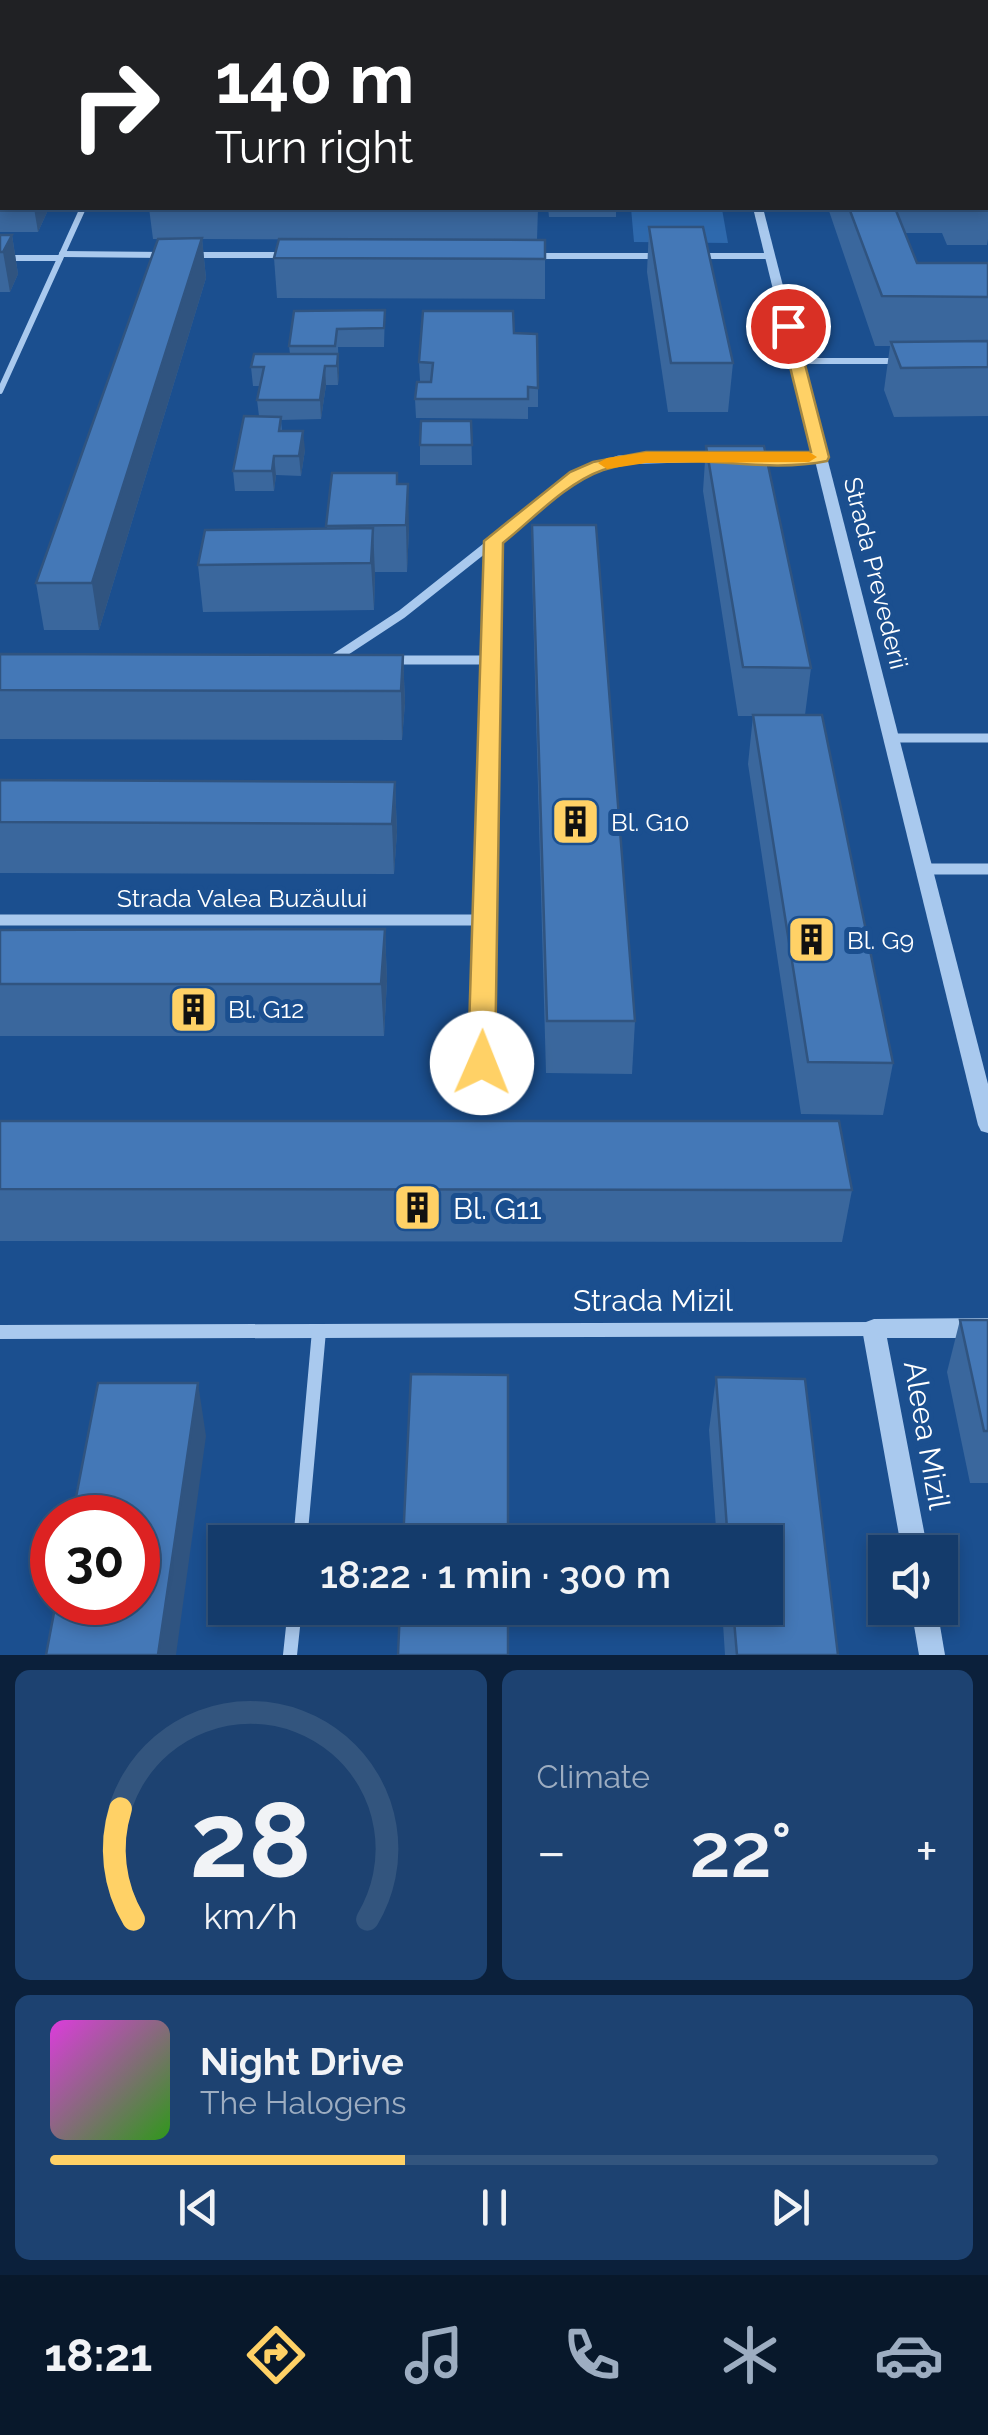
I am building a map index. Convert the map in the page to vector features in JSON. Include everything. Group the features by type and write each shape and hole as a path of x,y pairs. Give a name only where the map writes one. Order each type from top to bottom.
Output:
{"street":[{"path":"0,391 82,210"},
{"name":"Strada Prevederii","path":"758,210 988,1124"},
{"path":"0,258 295,255"},
{"path":"529,256 666,256"},
{"path":"685,256 770,256"},
{"path":"797,361 912,362"},
{"path":"331,660 402,614 576,476 599,465 646,458 719,457"},
{"path":"739,457 821,457"},
{"path":"482,1063 493,541"},
{"path":"311,660 349,660"},
{"path":"384,660 491,660"},
{"path":"891,738 988,738"},
{"path":"924,870 988,870"},
{"name":"Strada Valea Buzăului","path":"0,920 485,920"},
{"name":"Strada Mizil","path":"0,1332 988,1328"},
{"name":"Aleea Mizil","path":"874,1329 912,1535"},
{"path":"302,1525 319,1331"},
{"path":"290,1655 293,1625"},
{"path":"927,1625 932,1655"}],"shaded area":[{"path":"631,210 722,210 728,243 634,242"}],"building":[{"path":"850,210 896,210 917,263 988,263 988,297 882,296"},
{"path":"649,227 703,227 733,363 671,363"},
{"path":"0,235 12,235 3,252 0,252"},
{"path":"202,238 92,583 36,583 158,239"},
{"path":"279,239 545,240 545,259 274,258"},
{"path":"385,310 384,328 337,329 335,346 289,346 294,311"},
{"path":"423,311 513,311 514,333 537,334 538,388 528,387 528,399 415,399 417,382 431,382 433,363 419,362"},
{"path":"988,341 988,367 901,368 891,342"},
{"path":"254,354 338,354 337,366 325,366 320,400 257,400 264,367 251,367"},
{"path":"244,416 281,417 279,431 303,431 299,456 274,456 272,471 233,471"},
{"path":"421,421 471,421 472,445 420,445"},
{"path":"706,446 764,446 811,668 743,667"},
{"path":"332,473 397,473 397,484 408,484 406,525 326,526"},
{"name":"Bl. G10","path":"532,525 596,525 635,1021 547,1021"},
{"path":"373,528 371,563 198,565 205,530"},
{"path":"0,654 403,655 401,691 0,690"},
{"name":"Bl. G9","path":"753,715 822,715 893,1063 808,1062"},
{"path":"0,780 395,782 392,824 0,822"},
{"path":"385,929 381,984 0,984 0,930"},
{"path":"0,1121 839,1121 852,1190 0,1189"},
{"path":"960,1320 988,1320 988,1431 984,1431"},
{"path":"411,1374 508,1375 508,1525 404,1525"},
{"path":"716,1377 805,1379 838,1655 737,1655 734,1625 783,1625 783,1525 727,1525"},
{"path":"98,1383 198,1383 158,1655 46,1655 52,1625 160,1625 160,1495 76,1495"},
{"path":"399,1625 508,1625 508,1655 398,1655"}],"slow traffic":[{"path":"607,463 646,458 809,457"}],"place":[{"name":"Bl. G10","path":"576,822"},
{"name":"Bl. G9","path":"812,940"},
{"name":"Bl. G12","path":"193,1009"},
{"name":"Bl. G11","path":"418,1208"}],"route":[{"path":"482,1063 493,541 576,476 599,465 646,458 821,457 788,326"}]}
